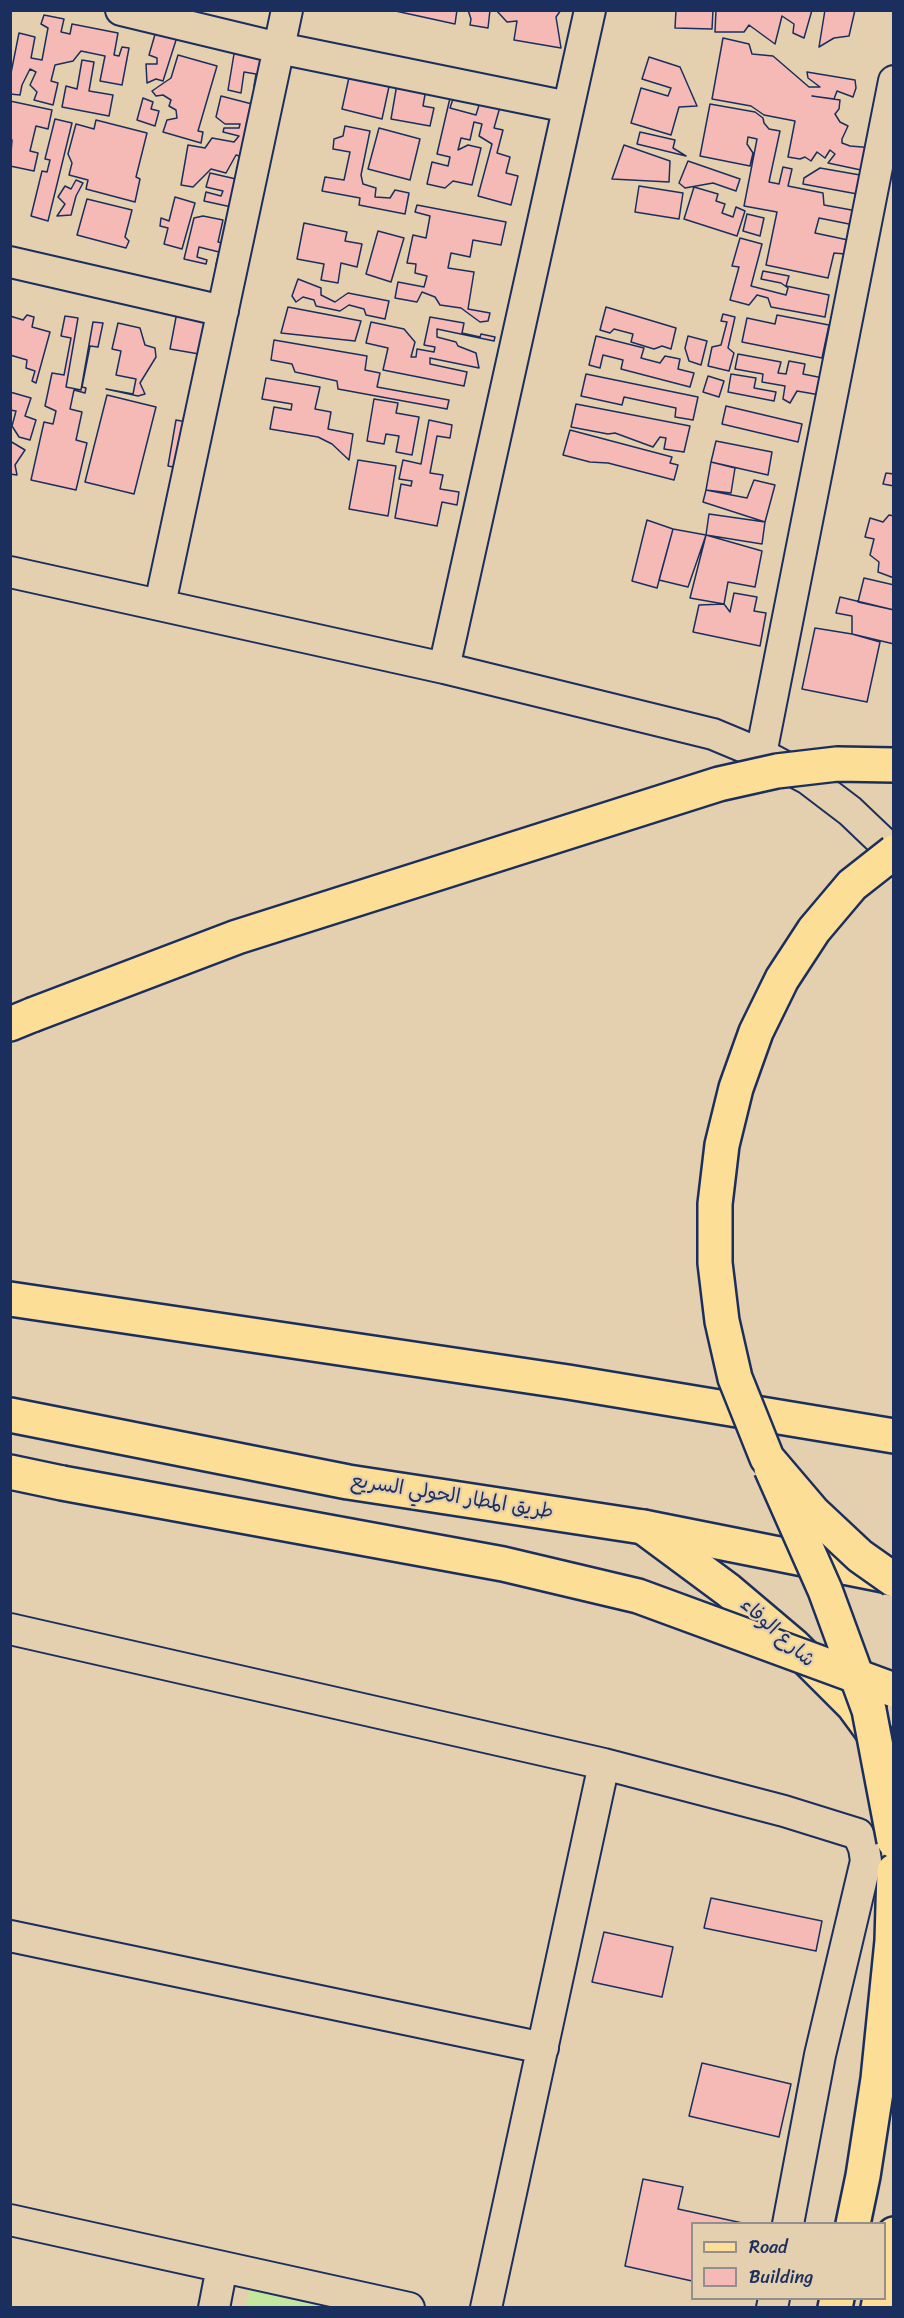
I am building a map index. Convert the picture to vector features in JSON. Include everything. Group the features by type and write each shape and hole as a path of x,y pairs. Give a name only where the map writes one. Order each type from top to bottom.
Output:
{"main road":[{"path":"21,1019 237,937 719,784 777,771 837,764 894,765"},
{"path":"894,853 852,885 814,930 782,979 756,1032 736,1088 722,1145 715,1204 715,1251 722,1321 735,1378 767,1458 825,1590 869,1710 894,1841"},
{"path":"10,1299 591,1385 894,1436"},
{"name":"طريق المطار الحولي السريع","path":"10,1414 348,1482 643,1527 894,1578"},
{"path":"767,1458 813,1512 860,1556 894,1578"},
{"path":"10,1472 503,1564 638,1596 894,1690"},
{"name":"شارع الوفاء","path":"643,1527 728,1590 793,1645 853,1705 894,1758"},
{"path":"853,2222 878,2079 892,1941 894,1871"},
{"path":"886,2271 894,2234"}],"street":[{"path":"121,10 279,48 567,107"},
{"path":"160,604 287,10"},
{"path":"444,668 590,10"},
{"path":"761,754 894,81"},
{"path":"10,262 223,311"},
{"path":"10,572 444,668 712,734 761,754 808,779 850,811 894,853"},
{"path":"10,1629 604,1764 784,1811 858,1834 866,1861 820,2055 788,2222"},
{"path":"486,2307 604,1764"},
{"path":"10,1936 543,2048"},
{"path":"10,2220 409,2307"},
{"path":"214,2307 222,2267"}],"green space":[{"path":"252,2279 372,2308 245,2308"}],"building":[{"path":"391,10 457,10 455,24"},
{"path":"468,10 490,10 488,28 470,25"},
{"path":"496,10 561,10 556,17 561,48 514,40 517,21 507,22"},
{"path":"676,10 713,10 712,29 675,28"},
{"path":"716,10 812,10 804,38 793,33 794,24 782,16 775,44 749,25 744,32 715,32"},
{"path":"825,10 855,10 849,36 834,38 819,47"},
{"path":"44,15 64,19 61,32 70,34 72,24 118,33 114,55 119,56 122,47 129,48 122,85 100,81 105,56 81,51 73,61 55,65 51,81 58,83 53,105 34,100 37,92 30,85 36,72 30,69 20,95 10,94 10,78 19,33 35,37 31,58 42,60 48,28 41,24"},
{"path":"156,31 177,37 163,81 156,79 147,83 146,64 157,64 157,58 149,55"},
{"path":"723,38 749,44 752,54 773,56 809,87 820,87 808,78 807,72 855,80 856,88 853,97 837,91 834,99 812,96 840,100 839,109 835,114 840,122 848,126 842,143 874,148 863,162 861,170 828,163 835,154 830,150 825,158 817,152 811,161 805,157 800,159 788,157 795,121 764,115 751,106 712,99"},
{"path":"235,48 285,55 261,90 254,86 256,74 244,72 241,93 228,90"},
{"path":"178,55 217,66 198,131 203,132 201,143 163,132 167,120 177,118 176,110 169,106 171,100 163,95 156,96 152,91 171,78"},
{"path":"649,57 680,67 697,106 679,107 671,135 631,123 641,88 668,96 671,88 642,79"},
{"path":"82,60 94,62 89,91 113,95 109,116 62,107 66,86 77,89"},
{"path":"350,73 390,82 382,119 342,109"},
{"path":"397,84 426,89 423,106 434,108 430,126 391,119"},
{"path":"221,96 252,104 246,126 257,125 249,159 236,155 226,173 211,169 193,187 181,185 188,145 205,148 212,138 234,142 239,136 223,132 224,128 239,128 240,124 225,124 216,117"},
{"path":"143,98 153,102 151,109 159,111 155,126 137,120"},
{"path":"450,98 453,99 450,108 476,115 480,102 500,107 494,128 503,130 497,153 510,157 506,173 518,176 511,205 478,196 492,144 479,136 482,124 474,122 470,140 461,138 458,150 468,145 481,148 472,185 453,181 445,188 427,184 432,162 448,166 450,157 437,154"},
{"path":"10,101 52,110 48,129 36,126 30,151 38,153 34,171 10,166 12,140 10,140"},
{"path":"710,104 755,112 763,118 769,129 780,131 769,182 779,184 783,167 792,169 788,186 823,193 824,205 857,211 854,225 819,218 815,233 848,240 845,254 834,253 828,278 766,265 777,212 744,206 757,139 748,137 747,144 753,153 750,166 700,156"},
{"path":"55,119 72,123 48,221 31,216 42,171 47,172 50,160 45,159"},
{"path":"96,120 147,133 136,177 140,179 135,202 86,189 88,180 69,175 72,163 68,154 76,124 94,129"},
{"path":"345,126 370,131 361,175 363,184 376,188 375,197 390,198 395,190 409,193 405,214 359,205 360,198 322,191 325,177 344,180 350,152 333,149 334,139 343,136"},
{"path":"379,128 420,139 410,180 368,169"},
{"path":"640,132 675,140 673,148 686,156 637,144"},
{"path":"624,145 670,161 669,182 612,179"},
{"path":"688,161 740,179 736,191 713,183 685,188 679,183"},
{"path":"820,168 883,179 879,198 803,184 804,178"},
{"path":"210,173 236,179 236,208 204,201 206,192 221,196 223,191 206,187"},
{"path":"76,180 83,183 76,196 71,215 57,216 65,204 58,197 65,186 71,189"},
{"path":"639,186 683,193 679,219 635,212"},
{"path":"694,187 718,194 716,201 725,204 722,213 733,217 736,207 745,211 737,236 684,219"},
{"path":"175,197 195,203 182,249 164,244 168,228 160,226 161,218 169,221"},
{"path":"87,199 132,210 125,237 129,241 126,248 77,235"},
{"path":"417,205 506,222 501,245 473,240 470,257 451,253 448,268 474,272 468,309 490,313 488,321 480,322 461,308 440,305 435,297 422,292 417,302 395,298 398,282 424,287 427,276 415,273 416,264 407,263 413,235 426,238 430,216 415,212"},
{"path":"747,214 764,218 760,236 743,231"},
{"path":"203,216 223,220 218,242 231,245 226,268 216,265 219,252 199,247 197,257 207,260 206,264 184,259 194,218"},
{"path":"304,223 347,232 345,241 362,244 357,267 341,263 338,283 321,280 324,264 297,259"},
{"path":"378,231 404,238 391,282 366,274"},
{"path":"740,238 762,244 751,286 786,295 788,288 781,283 761,279 763,271 789,276 786,286 829,295 825,317 771,307 768,298 757,295 749,305 730,300 739,267 732,266"},
{"path":"298,279 321,288 321,295 335,302 348,293 389,301 385,319 366,315 364,309 349,305 340,311 316,306 314,300 303,297 296,302 292,296"},
{"path":"288,307 361,321 355,341 281,333"},
{"path":"606,307 676,328 671,349 662,346 654,349 631,342 633,334 614,329 610,333 600,330"},
{"path":"177,312 212,318 205,355 170,349"},
{"path":"723,314 735,317 728,348 734,353 729,371 708,366 712,347 721,345 727,322 721,321"},
{"path":"27,315 34,317 32,327 50,332 36,383 32,381 35,371 26,368 27,360 10,355 10,316 23,320"},
{"path":"777,315 829,325 822,358 742,342 747,318 775,324"},
{"path":"65,316 78,318 66,387 81,390 93,322 103,323 98,347 90,346 82,387 86,388 85,393 74,390 70,409 82,412 76,440 87,443 76,490 31,480 44,422 53,424 56,411 45,406 52,373 64,375 71,338 61,336"},
{"path":"430,317 464,323 462,333 480,337 481,334 495,337 494,341 437,329 437,337 456,342 458,346 476,353 479,368 430,358 430,364 467,372 464,386 383,370 388,348 366,343 371,322 404,329 415,342 411,357 416,357 417,349 434,352 435,347 424,345"},
{"path":"118,323 140,328 145,345 155,348 156,357 140,383 145,394 138,396 106,389 133,394 136,379 116,375 121,351 112,349"},
{"path":"596,336 644,348 641,358 660,363 665,356 680,359 678,369 694,373 690,387 621,369 623,360 603,355 600,368 589,365"},
{"path":"688,336 707,341 701,365 689,361 685,348"},
{"path":"274,340 367,356 365,370 380,373 377,387 449,400 447,409 338,389 337,381 295,372 292,364 271,360"},
{"path":"738,354 781,362 778,373 786,374 789,361 805,364 803,374 823,378 820,395 797,391 790,403 783,399 785,386 762,382 763,374 735,369"},
{"path":"586,374 698,397 693,420 675,417 676,408 624,397 622,405 581,396"},
{"path":"731,374 756,378 754,388 776,392 774,401 728,392"},
{"path":"708,376 724,381 719,397 703,392"},
{"path":"266,378 320,387 315,409 331,412 328,429 353,434 349,460 332,444 318,437 270,429 274,407 291,410 292,404 262,399"},
{"path":"10,392 31,398 25,416 36,420 30,440 19,437 12,426 16,411 10,410"},
{"path":"107,395 156,407 134,494 85,482"},
{"path":"374,399 398,403 396,413 419,417 412,455 396,452 399,436 386,434 384,444 367,441"},
{"path":"576,404 690,426 684,452 664,449 666,438 660,437 653,447 615,433 608,434 571,427"},
{"path":"726,406 802,424 798,442 722,424"},
{"path":"176,420 203,425 195,471 168,466"},
{"path":"429,420 452,425 450,438 437,436 430,473 443,475 440,489 459,492 457,505 442,502 437,526 395,518 401,484 411,486 412,481 399,479 403,460 421,464"},
{"path":"570,430 672,457 670,463 678,465 674,480 608,463 590,462 563,455"},
{"path":"10,441 25,450 15,465 17,475 10,474"},
{"path":"716,441 772,452 768,475 711,462"},
{"path":"358,460 396,466 388,516 349,509"},
{"path":"711,462 735,468 731,493 706,490"},
{"path":"886,473 894,474 894,486 883,484"},
{"path":"754,480 775,485 765,522 703,502 706,490 747,498"},
{"path":"709,514 765,522 762,544 706,535"},
{"path":"889,515 894,516 894,578 878,572 879,562 870,555 874,539 865,537 870,518 883,522"},
{"path":"647,520 673,529 657,588 632,581"},
{"path":"673,529 706,535 688,587 659,580"},
{"path":"706,535 762,551 755,587 728,582 724,604 690,598"},
{"path":"864,578 894,585 894,610 858,602"},
{"path":"734,593 757,597 754,611 766,613 760,646 693,632 699,605 724,604 730,612"},
{"path":"840,597 894,610 894,644 852,634 852,616 836,613"},
{"path":"815,628 852,634 880,642 867,702 802,689"},
{"path":"711,1898 822,1921 816,1951 704,1928"},
{"path":"604,1932 673,1947 662,1997 592,1982"},
{"path":"702,2063 791,2084 779,2137 689,2116"},
{"path":"643,2179 683,2187 678,2209 738,2222 691,2222 691,2281 625,2266"}]}
